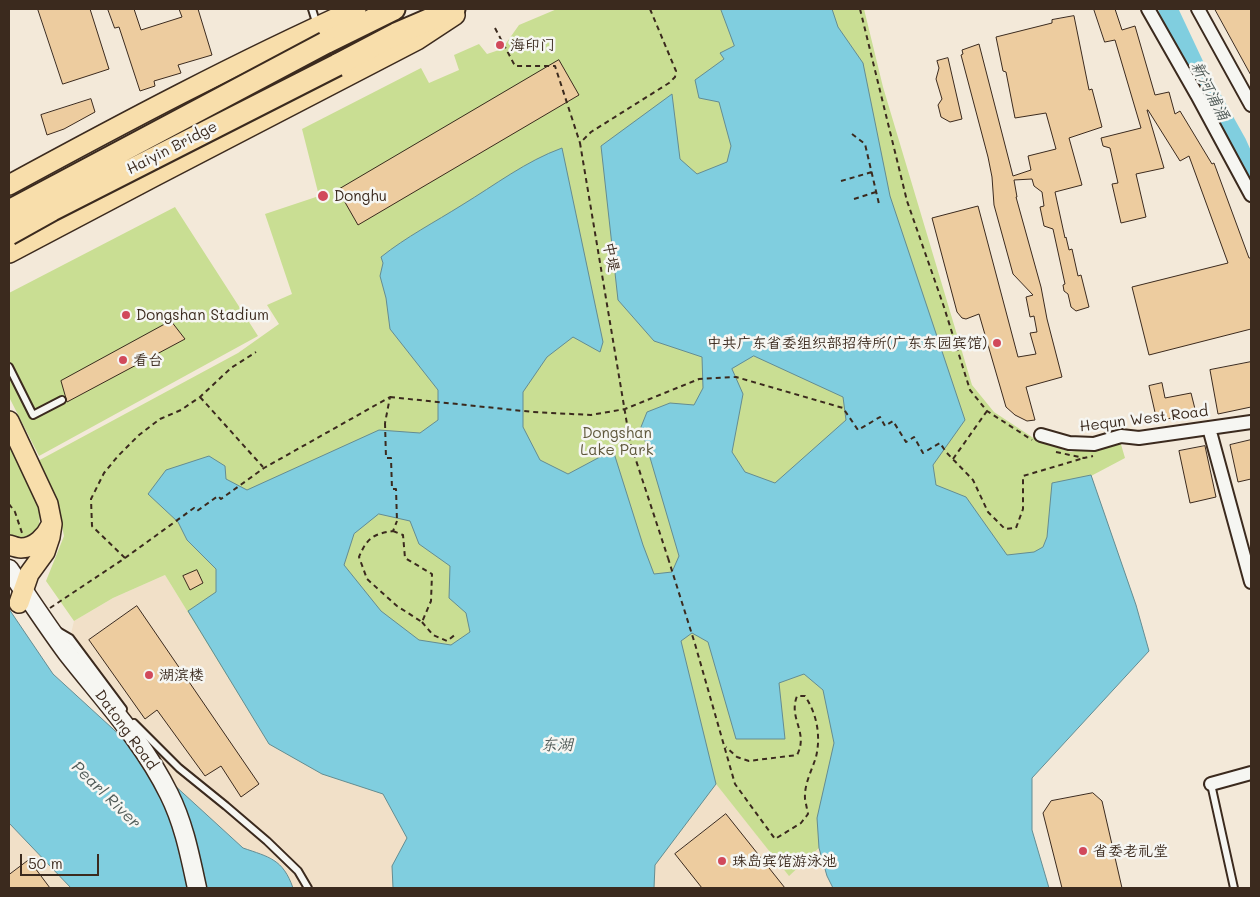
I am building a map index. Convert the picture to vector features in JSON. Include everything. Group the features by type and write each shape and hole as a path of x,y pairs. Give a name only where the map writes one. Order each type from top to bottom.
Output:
{"highway":[{"name":"Haiyin Bridge","path":"9,210 318,26 394,9"},
{"name":"Haiyin Bridge","path":"9,234 52,210 396,34 454,9"}],"main road":[{"path":"9,185 117,126 356,9"},
{"path":"9,254 154,176 417,40 444,24 463,9"},
{"path":"9,421 48,504 52,524 45,552 17,593"},
{"path":"15,546 31,546 41,540 52,524"},
{"path":"9,569 17,593"},
{"name":"Datong Road","path":"17,593 44,620 62,656 131,733 155,767 170,795 181,823 197,888"},
{"name":"Datong Road","path":"17,593 146,774 165,812 185,888"}],"street":[{"path":"1148,9 1251,195"},
{"path":"1198,9 1251,105"},
{"name":"Hequn West Road","path":"1039,439 1094,444 1121,436 1139,438 1251,422"},
{"path":"1209,428 1251,582"},
{"path":"1211,784 1251,773"}],"lane":[{"path":"9,367 33,415 62,400"},
{"path":"44,620 70,638 126,713"},
{"path":"132,720 179,768 267,841 298,871 308,888"},
{"path":"1211,784 1234,888"}],"path":[{"path":"580,144 591,132 669,83 675,77 676,71 650,9"},
{"path":"860,9 907,201 944,307 970,390 986,411 1039,439"},
{"name":"中堤","path":"495,28 515,66 555,66 580,144 630,442 695,644 726,747 735,784 774,839 801,823 808,814 805,798 808,775 816,756 818,738 813,708 805,696 797,696 794,704 796,719 802,737 797,755 749,761 737,758 726,747"},
{"path":"852,134 864,144 879,204"},
{"path":"842,181 872,172"},
{"path":"854,199 876,192"},
{"path":"125,558 92,526 91,499 104,473 118,456 160,419 181,410 200,397 231,368 256,352"},
{"path":"44,620 194,508 197,511 218,496 221,499 264,468 390,397 533,412 591,415 625,410 699,379 736,377 843,408 858,430 880,417 885,426 893,421 906,442 914,437 924,453 940,442 946,452 973,480 988,512 1005,528 1016,528 1023,509 1023,476 1098,454"},
{"path":"200,397 264,468"},
{"path":"390,397 385,424 386,458 391,458 392,489 396,489 397,521 393,531"},
{"path":"953,459 986,411"},
{"path":"1052,450 1060,454 1084,458"},
{"path":"9,504 15,512 22,532 15,546"},
{"path":"422,622 431,601 432,574 405,558 403,535 393,531 378,533 364,542 359,557 367,579 397,606 422,622 433,635 447,640 456,634"}],"shaded area":[{"path":"165,575 269,744 322,774 383,794 407,838 392,866 393,888 293,888 290,879 275,859 243,848 179,790 142,735 70,638 74,621 113,598"},
{"path":"716,784 789,875 819,848 827,876 833,888 654,888 655,865"},
{"path":"9,822 22,836 71,888 9,888"}],"green space":[{"name":"东湖","path":"557,9 864,9 883,87 972,385 994,412 1038,441 1071,452 1120,441 1125,458 1091,476 1136,605 819,848 789,876 716,784 655,865 654,888 393,888 392,866 407,838 383,794 322,774 269,744 165,575 113,598 74,621 46,581 64,536 58,507 36,462 238,353 279,324 267,305 292,294 265,214 319,196 302,129 421,68 429,83 459,70 454,55 479,44 487,54 502,49 519,25"},
{"name":"Dongshan Stadium","path":"175,207 258,336 39,456 9,397 9,293"},
{"path":"9,444 40,509 39,528 27,541 9,537"}],"water":[{"name":"东湖","path":"721,9 832,9 838,27 863,63 890,196 965,420 933,465 936,485 966,497 1007,555 1034,552 1043,547 1047,537 1052,483 1091,475 1136,605 1149,651 1032,778 1032,830 1049,888 833,888 827,876 819,848 817,818 834,743 823,690 804,674 779,683 785,739 736,739 708,642 692,633 681,641 716,784 655,865 654,888 393,888 392,866 407,838 383,794 322,774 269,744 188,611 216,592 216,569 187,540 178,522 148,494 166,470 209,456 225,466 226,479 247,490 379,430 420,433 438,420 438,390 390,329 386,298 380,276 383,263 381,257 410,236 511,174 562,148 603,342 600,352 573,337 547,357 523,392 523,427 540,460 568,474 613,450 654,574 672,572 679,556 641,427 647,412 670,403 694,405 703,388 702,357 654,341 618,300 601,146 672,94 680,159 697,174 727,162 731,146 719,102 699,98 695,80 724,59 720,53 734,46","holes":["754,356 843,397 846,420 775,483 745,472 732,452 743,394 732,369","379,514 410,521 419,544 450,566 449,598 466,613 470,632 451,645 419,640 381,611 344,565 354,534"]},
{"name":"Pearl River","path":"9,609 53,674 243,848 268,857 280,865 293,888 71,888 9,823"}],"building":[{"path":"38,9 90,9 109,69 63,84"},
{"path":"108,9 134,9 141,30 182,17 179,9 198,9 212,55 178,65 181,73 154,81 155,86 140,91 119,27 115,28"},
{"path":"1094,9 1115,9 1122,30 1135,26 1155,95 1169,92 1175,114 1180,111 1212,164 1214,163 1249,258 1251,258 1251,329 1149,355 1132,287 1228,263 1189,156 1180,161 1148,110 1164,168 1136,174 1146,217 1121,223 1112,184 1118,183 1110,148 1103,146 1101,138 1141,128 1115,40 1105,42"},
{"path":"1215,9 1251,9 1251,75"},
{"path":"1074,16 1089,90 1092,89 1102,127 1069,138 1082,185 1055,192 1065,238 1069,250 1072,249 1078,276 1081,275 1089,307 1076,311 1071,307 1068,294 1064,291 1063,285 1065,284 1053,229 1044,226 1040,207 1044,206 1042,192 1034,186 1032,179 1014,180 1016,197 1041,287 1062,377 1026,387 1035,420 1027,421 1015,415 1006,407 979,314 966,319 962,318 957,312 932,218 978,206 1018,357 1036,354 1030,333 1037,332 1034,316 1030,317 1026,297 1033,295 1013,274 994,205 988,157 961,55 963,54 962,50 979,44 1013,176 1031,170 1028,156 1056,149 1046,113 1015,118 1006,72 1003,71 996,37 1052,23 1052,20"},
{"path":"948,58 962,119 950,122 941,117 938,105 942,99 936,79 939,68 937,61"},
{"path":"559,60 579,95 358,225 338,190"},
{"path":"91,99 95,112 64,129 47,135 41,115"},
{"name":"看台","path":"171,321 185,339 67,402 61,381"},
{"path":"1251,362 1251,407 1218,414 1210,370"},
{"path":"1162,383 1165,398 1191,393 1196,413 1157,421 1149,386"},
{"path":"1251,440 1251,479 1238,482 1230,445"},
{"path":"1205,446 1216,497 1190,503 1179,451"},
{"path":"197,570 203,583 190,590 183,576"},
{"name":"湖滨楼","path":"137,606 259,784 241,797 221,766 205,776 157,710 145,719 89,640"},
{"name":"省委老礼堂","path":"1093,793 1102,801 1122,888 1062,888 1043,813 1051,801"},
{"path":"726,814 785,888 702,888 675,854"},
{"path":"29,860 50,888 9,888 9,875"}],"waterway":[{"name":"新河浦涌","path":"1168,9 1200,77 1237,143 1251,174"}],"place":[{"name":"海印门","path":"500,45"},
{"name":"Donghu","path":"323,196"},
{"name":"Dongshan Stadium","path":"126,315"},
{"name":"中共广东省委组织部招待所(广东东园宾馆)","path":"997,343"},
{"name":"看台","path":"123,360"},
{"name":"湖滨楼","path":"149,675"},
{"name":"省委老礼堂","path":"1083,851"},
{"name":"珠岛宾馆游泳池","path":"722,861"}],"park label":[{"name":"Dongshan Lake Park","path":"617,442"}]}
